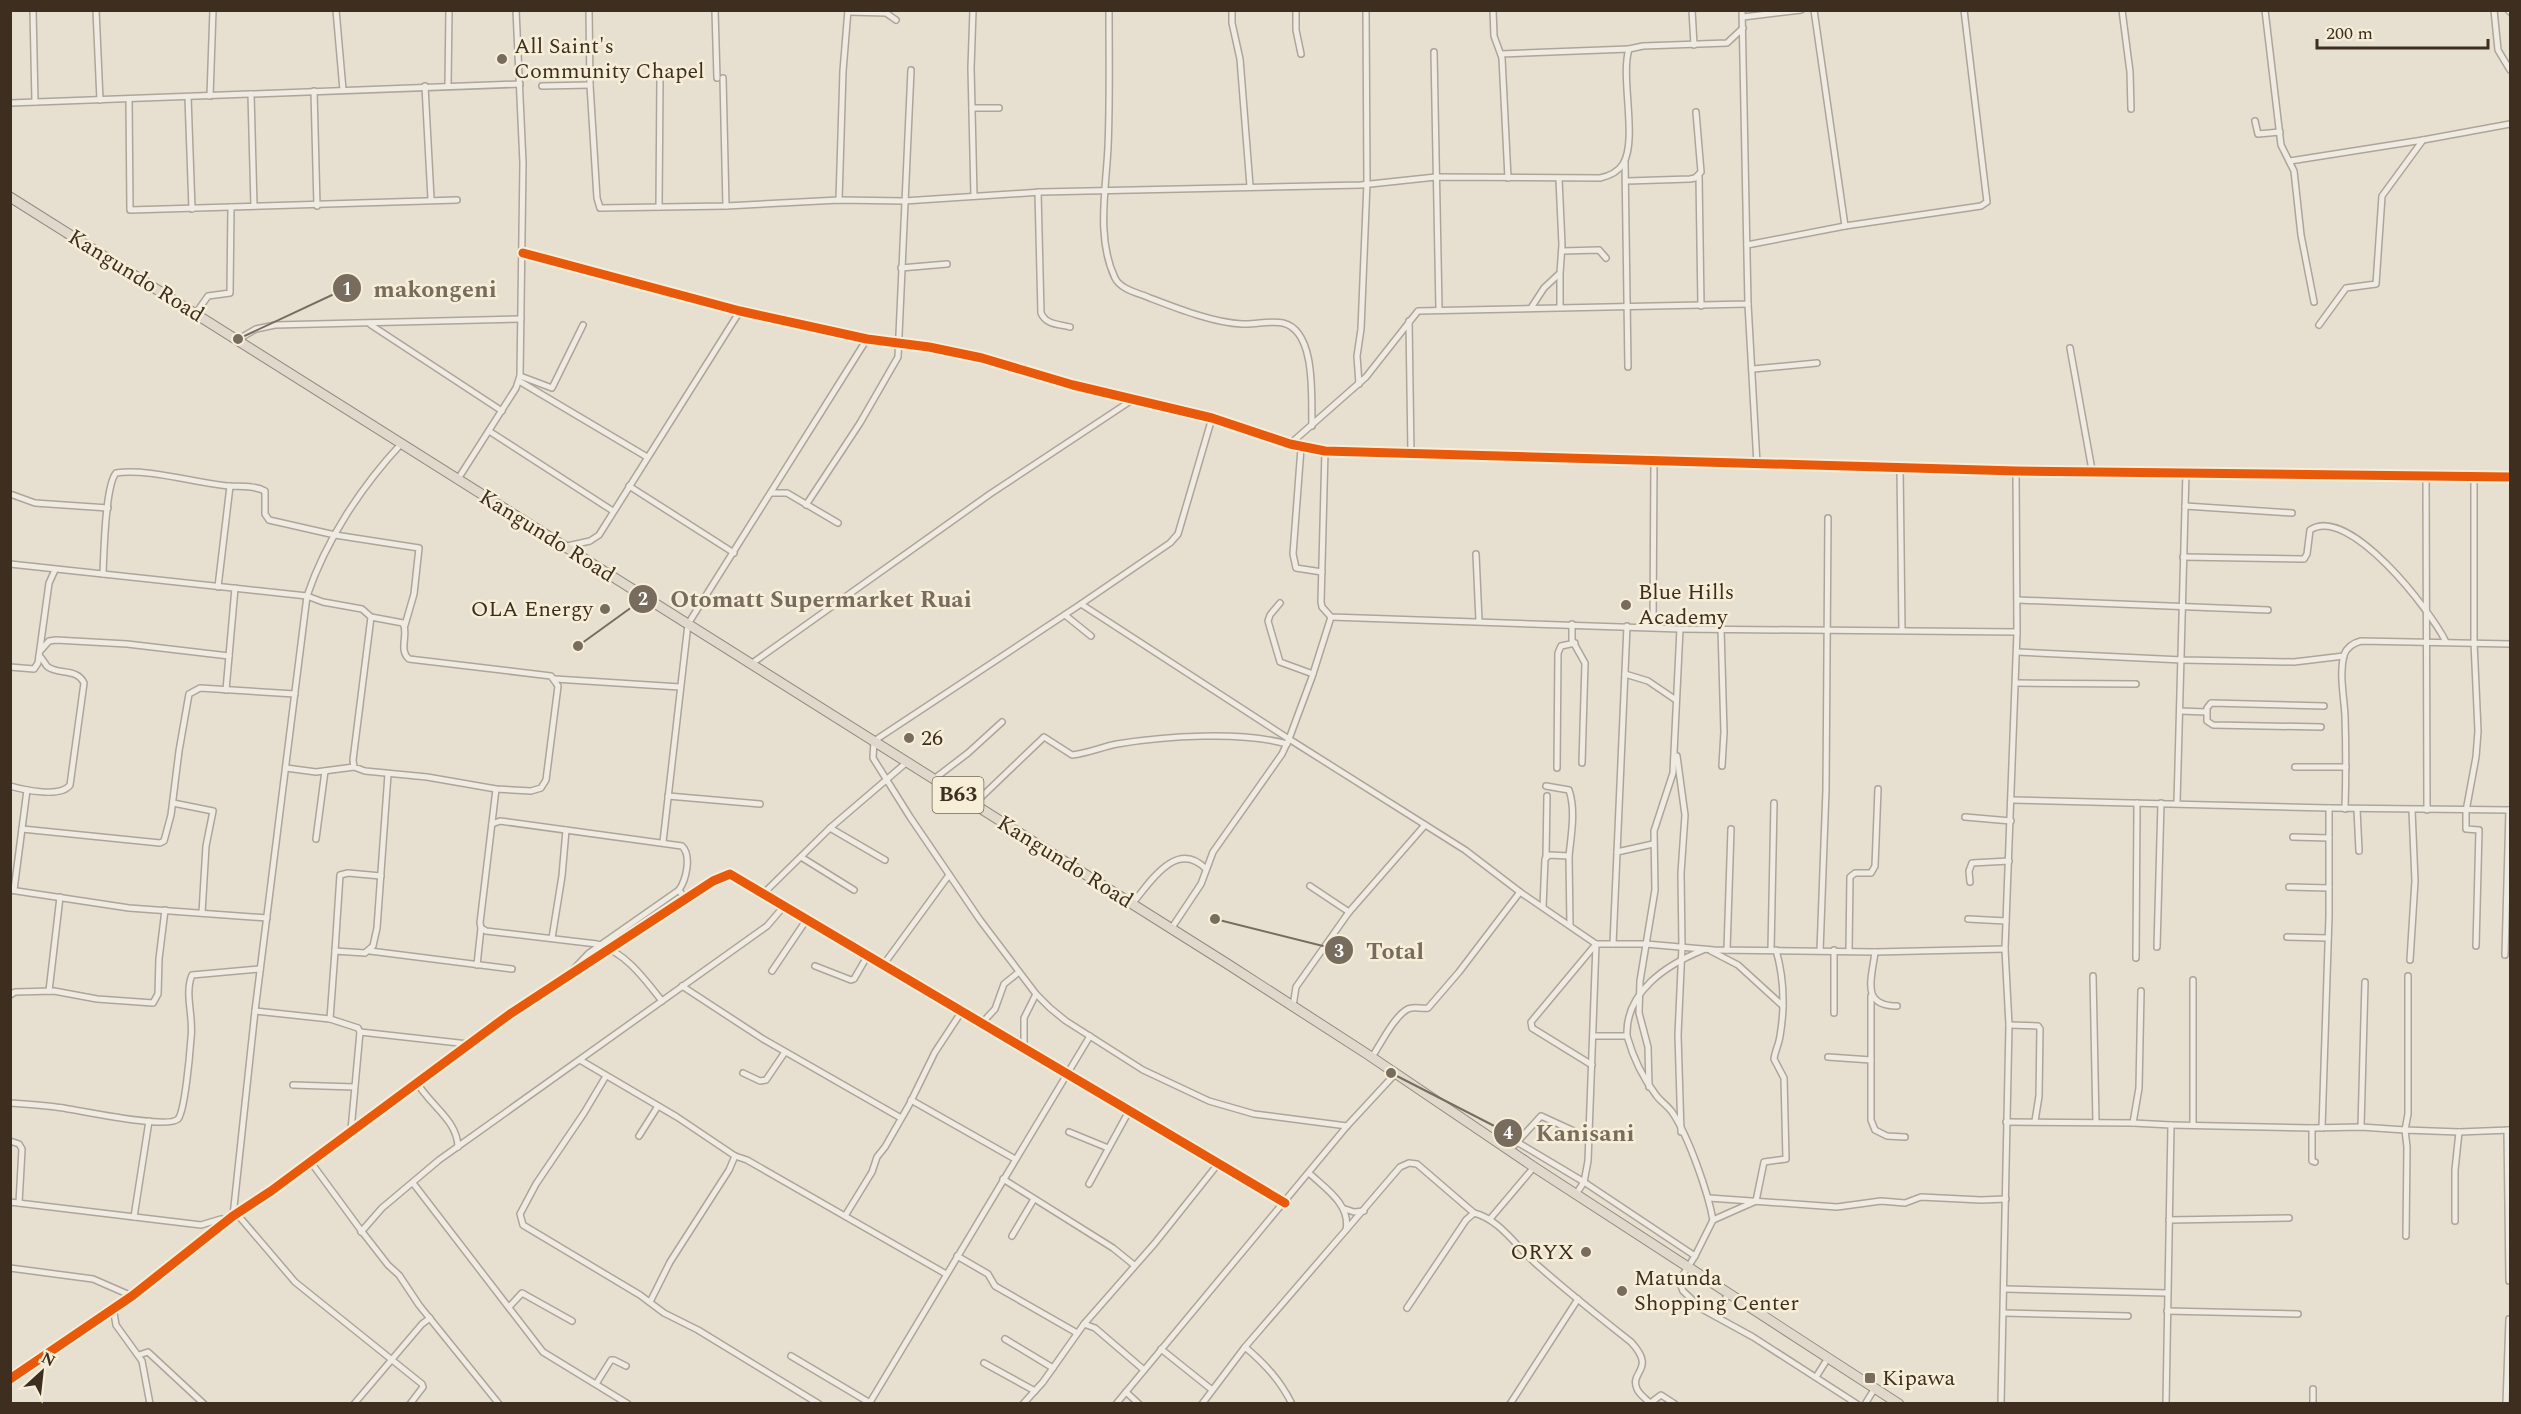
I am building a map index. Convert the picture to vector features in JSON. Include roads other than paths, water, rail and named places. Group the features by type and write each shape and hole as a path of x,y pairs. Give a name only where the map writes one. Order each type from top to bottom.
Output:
{"highway":[{"name":"Kangundo Road","path":"10,197 1132,904 1396,1073 1509,1151 1899,1404"}],"street":[{"path":"33,10 35,102"},
{"path":"96,10 100,100"},
{"path":"210,96 213,10"},
{"path":"336,10 343,90"},
{"path":"448,85 449,10"},
{"path":"458,479 502,411 520,378 524,253 516,10"},
{"path":"589,10 590,85 597,198 600,208 726,206 839,200 904,201 1038,192 1367,183 1436,177 1600,178 1611,175 1622,166 1628,150 1629,97 1626,59 1629,49"},
{"path":"715,10 726,206"},
{"path":"973,10 974,196"},
{"path":"1109,10 1108,147 1104,232 1115,278 1120,284 1162,302 1229,323 1280,322 1291,326 1296,331 1309,359 1312,426"},
{"path":"1232,10 1232,23 1240,59 1250,186"},
{"path":"1296,10 1296,30 1301,54"},
{"path":"1359,384 1357,356 1361,329 1367,183 1366,10"},
{"path":"1492,10 1494,36 1501,54 1508,178"},
{"path":"1692,10 1694,45"},
{"path":"1757,464 1748,303 1743,14 1801,10"},
{"path":"1815,10 1845,226"},
{"path":"1747,245 1845,226 1981,206 1987,202 1964,10"},
{"path":"2122,10 2130,72 2131,109"},
{"path":"2265,10 2281,145 2294,171 2301,235 2314,302"},
{"path":"2494,10 2498,50 2511,70"},
{"path":"839,200 843,71 848,11 886,13 896,20"},
{"path":"1501,54 1727,43 1743,28"},
{"path":"1434,52 1439,309"},
{"path":"806,505 898,357 911,70"},
{"path":"659,207 660,80"},
{"path":"10,103 520,84"},
{"path":"542,86 590,85"},
{"path":"424,86 431,199"},
{"path":"314,91 317,206"},
{"path":"251,94 254,206"},
{"path":"188,97 192,209"},
{"path":"129,99 130,210 457,200"},
{"path":"972,108 999,108"},
{"path":"1696,112 1701,172 1699,176 1701,306"},
{"path":"2255,122 2258,134 2280,132"},
{"path":"2290,161 2511,124"},
{"path":"2319,325 2346,288 2376,284 2382,196 2423,140"},
{"path":"1625,160 1627,181 1625,306 1628,367"},
{"path":"1627,181 1690,179 1699,176"},
{"path":"1559,179 1562,251 1560,307"},
{"path":"1038,192 1041,313 1043,318 1050,323 1070,327"},
{"path":"196,313 208,296 230,293 231,207"},
{"path":"1562,251 1594,249 1602,252 1606,258"},
{"path":"524,253 740,311 867,339 982,358 1132,400 1212,418 1301,448 1325,452 2016,471 2092,470 2511,477"},
{"path":"901,268 948,264"},
{"path":"1531,308 1544,288 1560,273"},
{"path":"1290,444 1359,384 1388,351 1418,311 1701,306 1748,303"},
{"path":"565,547 594,539 740,311"},
{"path":"237,340 256,329 275,325 521,319"},
{"path":"1409,320 1411,454"},
{"path":"370,324 502,411"},
{"path":"520,378 552,388 583,325"},
{"path":"663,842 688,624 867,339"},
{"path":"2070,348 2092,470"},
{"path":"1753,369 1817,363"},
{"path":"520,378 647,457"},
{"path":"749,664 990,494 1132,400"},
{"path":"1212,418 1178,534 1170,543 874,741 873,758 949,875 1019,972 1036,994 1066,1021 1143,1070 1209,1101 1254,1114 1347,1126"},
{"path":"489,431 613,511"},
{"path":"402,444 365,488 320,563 307,596 255,1011 235,1215 295,1282 422,1384 410,1404"},
{"path":"1301,448 1294,563 1296,568 1301,570 1322,572"},
{"path":"1325,452 1321,602 1322,607 1331,617 1721,629 2018,633"},
{"path":"1653,627 1654,461"},
{"path":"1900,467 1902,630"},
{"path":"2001,1404 2009,1024 2005,949 2018,633 2016,471"},
{"path":"103,574 108,508 114,475 121,472 230,486 256,487 265,491 267,519 335,536 419,548 414,594 405,625 406,658 545,674 555,679 680,687"},
{"path":"2176,803 2186,472"},
{"path":"2426,477 2427,810"},
{"path":"2474,477 2474,642 2478,731 2476,757 2466,811 2466,829 2479,830 2476,946"},
{"path":"218,587 230,486"},
{"path":"628,486 734,553"},
{"path":"771,493 787,493 838,523"},
{"path":"10,494 35,503 108,508"},
{"path":"2184,506 2292,513"},
{"path":"1820,951 1828,629 1828,518"},
{"path":"2183,557 2304,559 2310,530 2320,526 2337,527 2384,561 2404,580 2425,611 2437,624 2446,642"},
{"path":"1476,554 1479,621"},
{"path":"10,564 307,596 323,602 362,609 371,617 405,625"},
{"path":"10,667 34,669 40,653 49,583 55,570"},
{"path":"226,690 235,588"},
{"path":"2018,600 2268,610"},
{"path":"1281,603 1270,615 1268,621 1280,662 1313,674"},
{"path":"1081,604 1288,742 1465,850 1520,892 1596,944 1646,944 1726,950 1875,952 2005,949"},
{"path":"1065,615 1091,636"},
{"path":"354,767 371,617"},
{"path":"1171,929 1201,884 1213,852 1288,742 1331,617"},
{"path":"1572,624 1571,636 1584,663 1582,764"},
{"path":"1613,944 1627,626"},
{"path":"1649,1087 1648,1047 1640,1012 1640,993 1655,890 1653,844 1657,818 1673,773 1680,628"},
{"path":"1721,629 1724,732 1722,766"},
{"path":"40,653 49,641 56,640 127,644 230,656"},
{"path":"2345,809 2346,767 2342,674 2344,656 2354,643 2361,641 2427,641 2511,644"},
{"path":"1557,768 1558,653 1561,646 1575,643"},
{"path":"2017,652 2182,660 2302,662 2344,656"},
{"path":"10,786 27,790 64,790 70,784 84,683 79,676 48,667 40,653"},
{"path":"1625,674 1648,681 1676,700"},
{"path":"286,768 325,771 354,767 364,771 496,789 537,791 544,785 558,686 555,679"},
{"path":"2016,683 2136,684"},
{"path":"22,829 160,843 167,836 189,694 200,688 296,694"},
{"path":"2321,727 2213,725 2207,722 2206,712 2208,704 2211,703 2324,706"},
{"path":"2180,711 2206,712"},
{"path":"933,779 1002,722"},
{"path":"973,805 1044,737 1072,754 1126,743 1199,737 1252,738 1288,742"},
{"path":"1675,746 1685,816 1681,873 1682,947 1678,1035 1682,1132"},
{"path":"764,893 830,828 908,762"},
{"path":"2295,767 2346,767"},
{"path":"316,839 325,771"},
{"path":"370,951 377,928 388,774"},
{"path":"1546,786 1569,790 1572,796 1569,856 1570,925"},
{"path":"477,965 496,789"},
{"path":"1849,950 1850,877 1852,874 1873,871 1878,789"},
{"path":"27,790 12,890 115,906 267,918"},
{"path":"668,796 760,804"},
{"path":"1543,907 1547,796"},
{"path":"2012,800 2345,809 2510,810 2505,955"},
{"path":"2136,958 2137,802"},
{"path":"173,803 213,811 206,846 202,913"},
{"path":"1756,1201 1764,1162 1786,1160 1784,1078 1774,1059 1780,1039 1783,984 1774,950 1774,803"},
{"path":"2157,947 2161,803"},
{"path":"2322,1128 2328,938 2329,808"},
{"path":"2357,809 2359,851"},
{"path":"2410,960 2415,881 2412,810"},
{"path":"493,814 500,821"},
{"path":"1965,817 2011,821"},
{"path":"492,824 500,821 663,842 682,846 686,851 684,882 679,890 579,961 566,977"},
{"path":"1293,1008 1296,987 1349,912 1425,825"},
{"path":"830,828 885,860"},
{"path":"1726,950 1731,829"},
{"path":"552,938 566,830"},
{"path":"2294,837 2329,838"},
{"path":"1617,852 1653,844"},
{"path":"1546,857 1549,855 1569,856"},
{"path":"801,857 854,890"},
{"path":"1132,904 1168,863 1185,859 1206,869"},
{"path":"1970,882 1969,871 1972,864 2009,861"},
{"path":"330,1019 340,875 348,873 381,876"},
{"path":"10,1379 132,1296 228,1220 468,1044 685,899 723,875 730,874 1285,1203"},
{"path":"884,964 949,875"},
{"path":"1310,886 1349,912"},
{"path":"2289,887 2329,888"},
{"path":"679,890 685,899"},
{"path":"1372,1058 1390,1028 1406,1011 1411,1008 1428,1008 1444,991 1520,892"},
{"path":"49,991 60,897"},
{"path":"361,1232 382,1208 458,1147 767,927 785,906"},
{"path":"11,993 49,991 97,999 153,1003 158,994 159,959 165,910"},
{"path":"772,971 807,919"},
{"path":"1968,919 2006,921"},
{"path":"482,928 486,931 552,938 610,948 631,964 662,1001"},
{"path":"2287,937 2328,938"},
{"path":"1576,1194 1584,1182 1588,1161 1596,944"},
{"path":"1593,1065 1532,1028 1531,1022 1596,944"},
{"path":"1783,1006 1738,965 1706,949 1681,959 1663,970 1640,993 1626,1022 1627,1036 1634,1060 1649,1087 1672,1113 1682,1132 1709,1198 1713,1220 1689,1268 1682,1275 1680,1285 1696,1305 1753,1337 1857,1404"},
{"path":"1834,950 1834,1013"},
{"path":"335,951 370,951 512,969"},
{"path":"1875,952 1871,994 1870,1106 1875,1130 1887,1136 1905,1137"},
{"path":"815,966 851,980 854,979 868,955"},
{"path":"10,1103 57,1107 167,1123 180,1117 193,1024 189,999 192,975 260,969"},
{"path":"982,1023 995,1010 1004,984 1019,972"},
{"path":"2093,976 2096,1122"},
{"path":"2406,1236 2407,1147 2405,1130 2408,1114 2408,976"},
{"path":"2193,980 2193,1125"},
{"path":"2361,1127 2365,982"},
{"path":"682,986 785,1052 901,1118"},
{"path":"2133,1123 2139,1088 2141,991"},
{"path":"1024,1048 1024,1018 1036,994"},
{"path":"1871,994 1876,1002 1897,1006"},
{"path":"255,1011 330,1019 354,1025 360,1032 468,1044"},
{"path":"845,1216 872,1173 877,1157 911,1100 935,1052 962,1011"},
{"path":"2009,1024 2031,1024 2040,1029 2039,1096 2035,1121"},
{"path":"351,1130 360,1032"},
{"path":"791,1356 870,1403 1090,1036"},
{"path":"1594,1036 1627,1036"},
{"path":"743,1073 760,1081 766,1080 785,1052"},
{"path":"1828,1057 1871,1060"},
{"path":"580,1060 658,1106 735,1156 747,1160 946,1274"},
{"path":"1116,1404 1347,1126 1396,1073"},
{"path":"606,1076 536,1184 520,1215 520,1221 525,1228 819,1404"},
{"path":"416,1081 425,1097 456,1131 458,1147"},
{"path":"293,1086 354,1087"},
{"path":"911,1100 1015,1159"},
{"path":"639,1136 658,1106"},
{"path":"1089,1184 1129,1111"},
{"path":"1509,1151 1541,1116 1589,1138"},
{"path":"134,1217 149,1121"},
{"path":"2006,1122 2361,1127 2459,1132 2509,1130 2509,1281"},
{"path":"2166,1404 2171,1125"},
{"path":"2312,1128 2312,1161 2315,1162"},
{"path":"1069,1132 1108,1148"},
{"path":"2455,1221 2455,1170 2459,1132"},
{"path":"10,1141 19,1144 22,1149 20,1203"},
{"path":"1517,1142 1584,1182 1695,1256"},
{"path":"650,1302 670,1262 735,1156"},
{"path":"310,1161 361,1232 399,1275 430,1318 499,1404"},
{"path":"1203,1403 1245,1347 1365,1211 1400,1167 1409,1163 1417,1164 1474,1213 1490,1219 1533,1262 1630,1342 1641,1354 1643,1361 1636,1384 1637,1390 1650,1403 1661,1395 1675,1404"},
{"path":"1023,1404 1053,1368 1084,1324 1155,1243 1218,1164"},
{"path":"1490,1219 1534,1167"},
{"path":"1309,1173 1345,1209 1354,1212 1365,1211"},
{"path":"1003,1179 1113,1248 1134,1265"},
{"path":"413,1183 543,1352 628,1404"},
{"path":"1709,1198 1836,1207 1881,1201 1905,1203 1921,1197 1981,1200 2006,1198"},
{"path":"1012,1236 1034,1199"},
{"path":"1713,1220 1756,1201"},
{"path":"10,1202 201,1225 228,1220"},
{"path":"1345,1209 1348,1220 1346,1230"},
{"path":"1407,1308 1465,1222 1474,1213"},
{"path":"2169,1220 2289,1218"},
{"path":"957,1256 988,1274 994,1286 1077,1333"},
{"path":"10,1268 93,1279 132,1296"},
{"path":"2005,1289 2167,1293"},
{"path":"509,1307 522,1293 573,1320"},
{"path":"1716,1316 1728,1294"},
{"path":"1510,1404 1578,1299"},
{"path":"113,1307 116,1325 139,1355 150,1404"},
{"path":"2167,1311 2298,1314"},
{"path":"2004,1313 2128,1316"},
{"path":"354,1404 417,1329 430,1318"},
{"path":"2506,1404 2509,1318"},
{"path":"1084,1324 1095,1328 1144,1370"},
{"path":"1005,1340 1053,1368"},
{"path":"1245,1347 1281,1382 1292,1404"},
{"path":"1161,1349 1212,1389"},
{"path":"139,1355 148,1353 204,1404"},
{"path":"1816,1377 1828,1358"},
{"path":"596,1384 611,1360 626,1366"},
{"path":"984,1363 1035,1391"},
{"path":"1864,1404 1875,1388"},
{"path":"2313,1389 2313,1404"},
{"path":"1126,1392 1139,1404"},
{"path":"1842,1404 1846,1397"}],"place":[{"name":"All Saint's Community Chapel","path":"502,59"},
{"name":"makongeni","path":"238,339"},
{"name":"Blue Hills Academy","path":"1626,605"},
{"name":"OLA Energy","path":"605,609"},
{"name":"Otomatt Supermarket Ruai","path":"578,646"},
{"name":"26","path":"909,738"},
{"name":"Total","path":"1215,919"},
{"name":"Kanisani","path":"1391,1073"},
{"name":"ORYX","path":"1586,1252"},
{"name":"Matunda Shopping Center","path":"1622,1291"},
{"name":"Kipawa","path":"1870,1378"}]}
